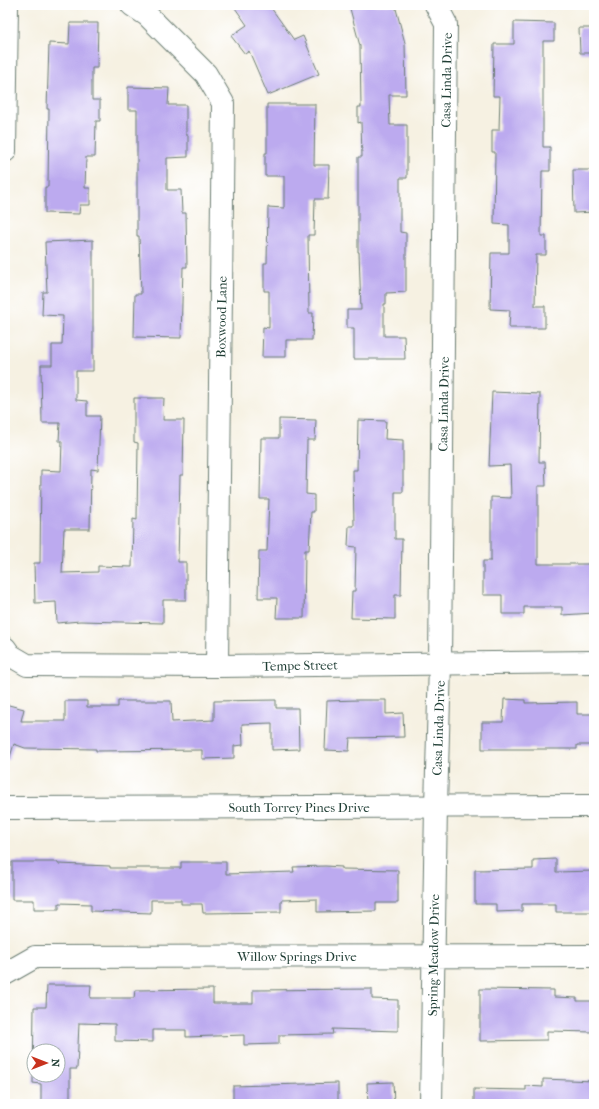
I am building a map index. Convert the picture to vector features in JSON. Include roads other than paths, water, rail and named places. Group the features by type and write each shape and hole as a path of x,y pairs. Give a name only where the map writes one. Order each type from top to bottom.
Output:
{"street":[{"path":"5,151 7,5"},
{"name":"Boxwood Lane","path":"132,5 147,15 206,74 223,102 217,666"},
{"name":"Casa Linda Drive","path":"436,5 446,24 440,663 436,806"},
{"name":"Tempe Street","path":"7,651 27,665 217,666 594,662"},
{"name":"Spring Meadow Drive","path":"431,1104 436,806"},
{"name":"South Torrey Pines Drive","path":"5,808 594,806"},
{"name":"Willow Springs Drive","path":"5,974 35,957 594,956"}]}
